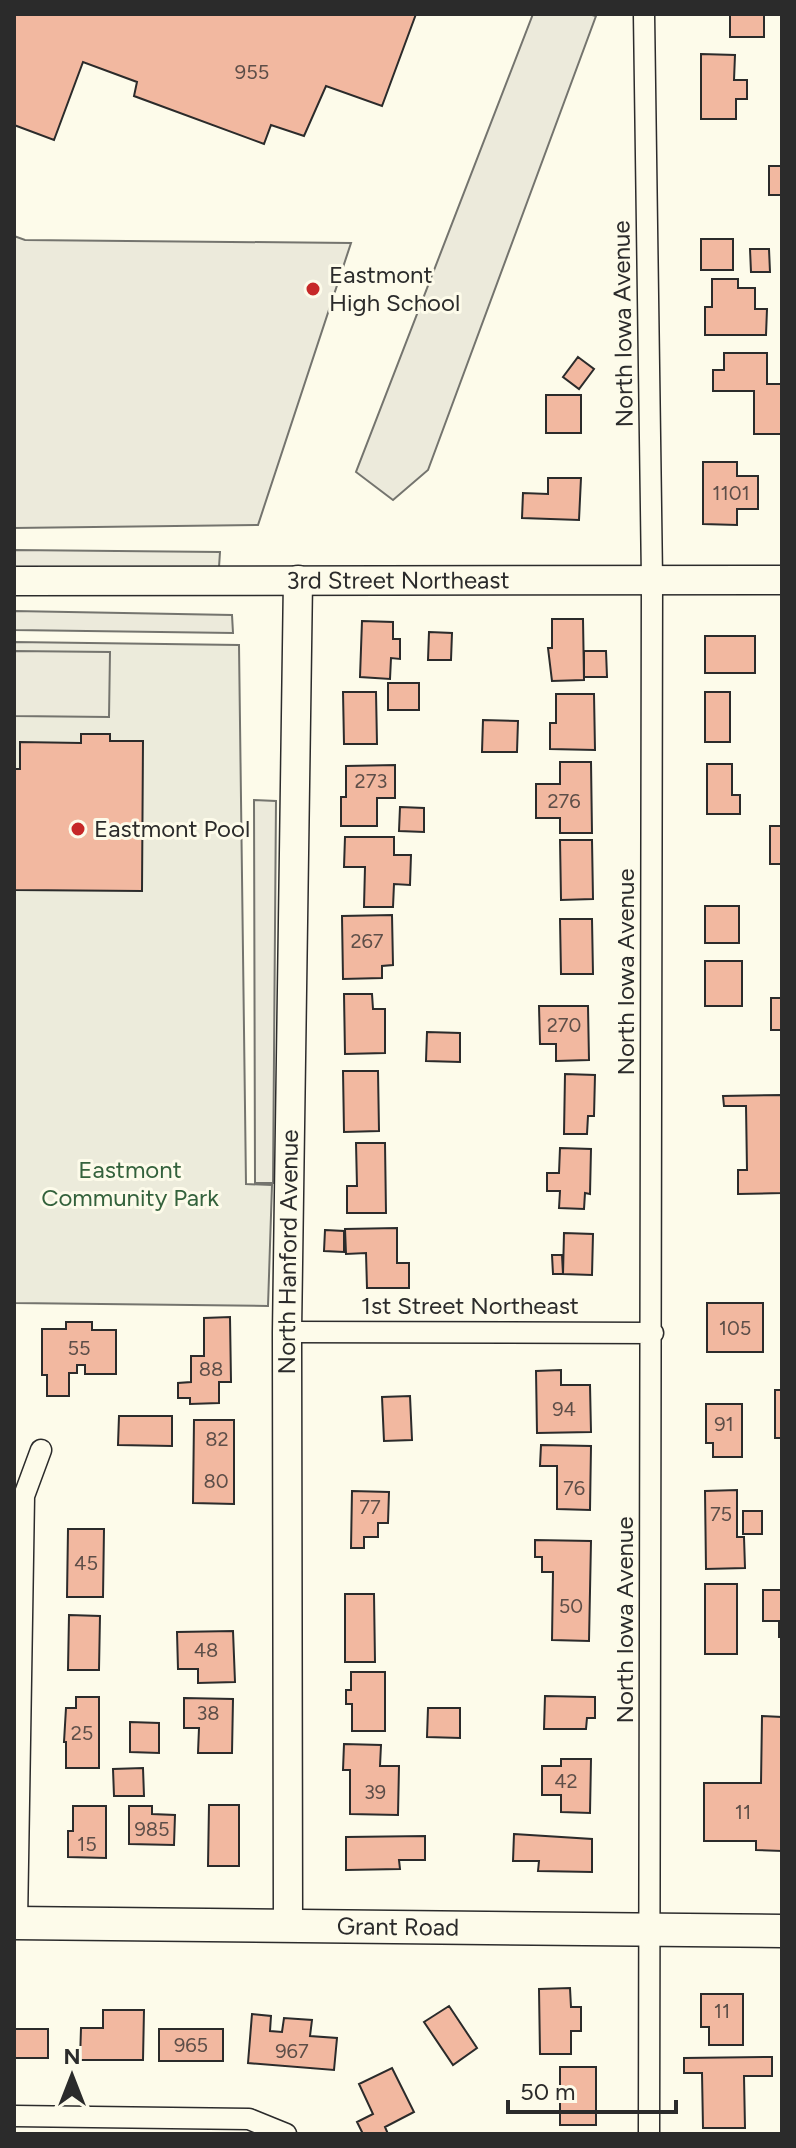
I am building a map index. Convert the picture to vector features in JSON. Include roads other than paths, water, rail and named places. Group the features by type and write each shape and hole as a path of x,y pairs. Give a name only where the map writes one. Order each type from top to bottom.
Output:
{"main road":[{"name":"Grant Road","path":"16,1923 782,1931"}],"street":[{"name":"North Iowa Avenue","path":"644,14 652,579 653,1333 649,2134"},
{"name":"North Hanford Avenue","path":"288,1926 287,1332 298,580"},
{"name":"3rd Street Northeast","path":"14,581 782,580"},
{"name":"1st Street Northeast","path":"287,1332 653,1333"},
{"path":"16,1923 24,1496 41,1450"},
{"path":"14,2116 249,2119 286,2134"}],"place":[{"name":"Eastmont High School","path":"313,289"},
{"name":"Eastmont Pool","path":"78,829"}],"park label":[{"name":"Eastmont Community Park","path":"130,1184"}]}
